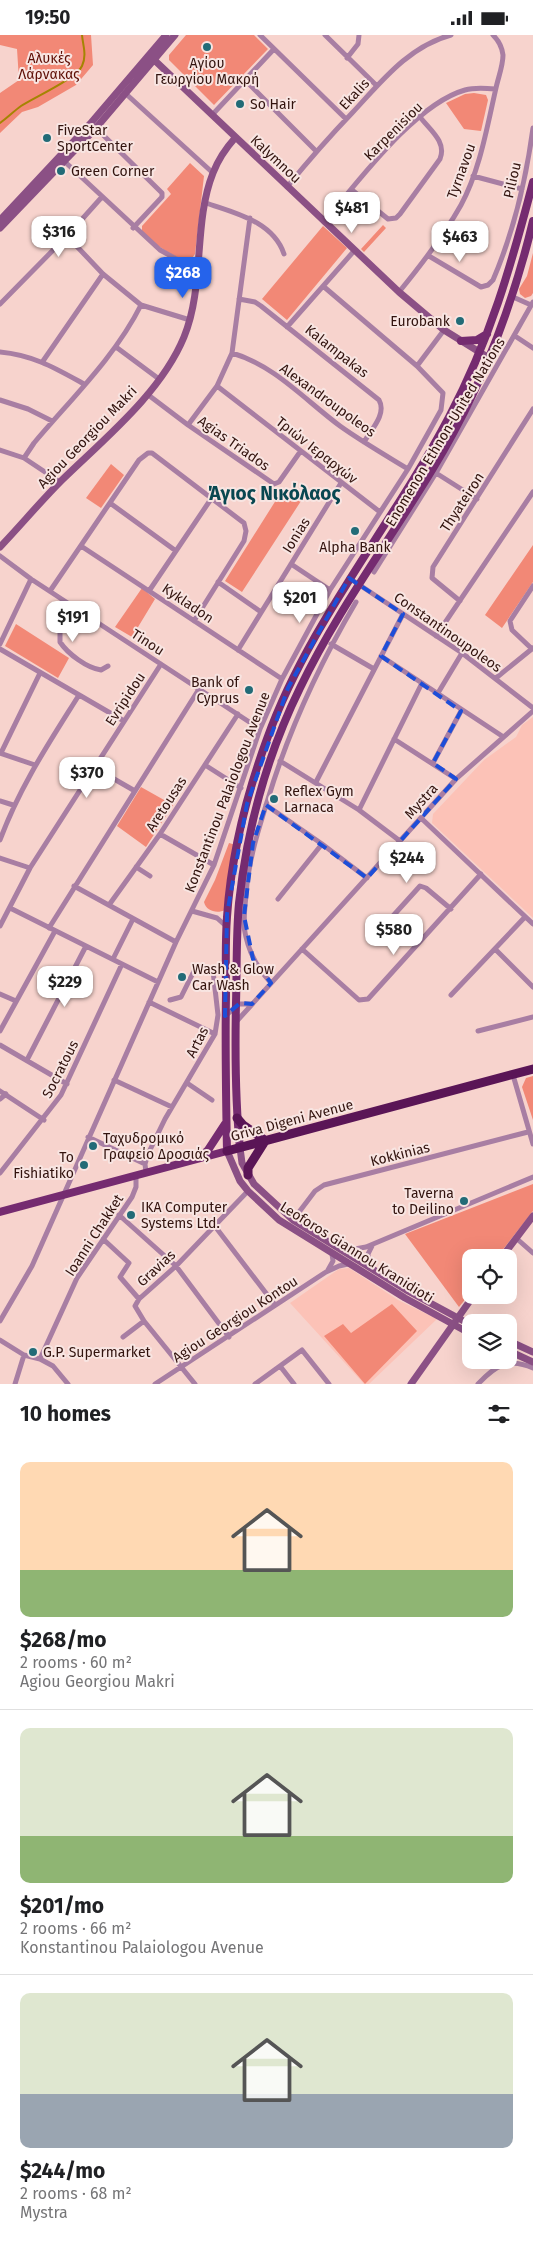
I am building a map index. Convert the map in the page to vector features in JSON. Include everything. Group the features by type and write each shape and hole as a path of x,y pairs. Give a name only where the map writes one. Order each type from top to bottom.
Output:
{"highway":[{"name":"Griva Digeni Avenue","path":"227,1151 533,1069"},
{"path":"237,1118 242,1125 266,1141 248,1168 248,1175"}],"main road":[{"path":"0,229 62,159 125,93 152,58 166,35"},
{"path":"93,126 152,58 175,35"},
{"name":"Kalymnou","path":"152,58 398,292 444,330 489,358"},
{"name":"Agiou Georgiou Makri","path":"0,547 60,482 117,427 147,394 180,347 190,320 206,203 213,173 224,151 235,138"},
{"path":"0,220 62,159"},
{"path":"227,1151 227,914 235,853 247,804 267,738 288,689 349,579 444,426 480,353 503,293 533,182"},
{"path":"240,1148 237,1118 235,1023 239,906 244,865 256,805 272,753 299,689 318,653 358,584 432,470 459,423 489,358 512,297 533,221"},
{"path":"461,341 478,340 488,333"},
{"path":"198,1160 208,1150 226,1122"},
{"name":"Leoforos Giannou Kranidioti","path":"240,1148 242,1163 248,1175 269,1199 293,1220 368,1267 462,1321"},
{"name":"Leoforos Giannou Kranidioti","path":"227,1151 240,1181 248,1191 284,1223 348,1264 462,1330"},
{"name":"Griva Digeni Avenue","path":"0,1212 227,1151"},
{"path":"508,1249 533,1216"},
{"path":"411,1384 467,1304"},
{"path":"517,1345 533,1352"},
{"path":"517,1355 533,1362"}],"street":[{"path":"260,35 346,119"},
{"path":"324,35 377,86"},
{"path":"347,57 358,44 359,35"},
{"name":"Ekalis","path":"287,187 316,151 401,62 418,49 451,35"},
{"name":"Tyrnavou","path":"398,292 430,256 462,203 473,176 487,129 503,59 499,41 493,35"},
{"path":"212,115 274,49"},
{"path":"245,80 316,151"},
{"name":"Karpenisiou","path":"324,222 397,138 437,103 455,93 480,87 495,89"},
{"path":"125,93 213,173"},
{"path":"352,190 388,219 396,218 400,214 443,153 439,140 420,117"},
{"path":"93,126 160,191 162,197 133,227"},
{"name":"Piliou","path":"430,256 481,287 488,285 496,273 514,224 529,163 533,128"},
{"path":"62,159 101,198 170,257 199,265"},
{"path":"473,176 522,189"},
{"path":"0,303 67,236 101,198"},
{"path":"206,203 250,218 270,234 281,247 284,254"},
{"path":"188,425 217,386 232,353 250,218"},
{"path":"67,236 103,274 141,305 190,320"},
{"path":"287,327 354,251"},
{"path":"43,361 103,274"},
{"path":"323,286 417,366 444,330"},
{"path":"512,297 532,304"},
{"name":"Kalampakas","path":"239,299 255,302 379,400 382,405 380,416 364,442"},
{"name":"Enomenon Ethnon-United Nations","path":"374,572 436,473 532,304"},
{"path":"24,458 52,421 116,347 130,327 141,305"},
{"path":"515,336 533,348"},
{"path":"116,347 159,379"},
{"path":"0,352 15,353 43,361 84,384"},
{"name":"Alexandroupoleos","path":"232,353 248,357 265,367 341,427 408,469"},
{"name":"Konstantinou Palaiologou Avenue","path":"0,1321 32,1266 176,942 214,865 260,729 282,679 330,590 408,469 441,410 444,402 443,393 417,366"},
{"name":"Τριών Ιεραρχών","path":"217,386 380,512"},
{"name":"Agias Triados","path":"147,394 188,425 274,484 279,482 300,452"},
{"path":"0,400 28,409 52,421"},
{"name":"Thyateiron","path":"460,601 436,582 431,574 433,567 533,409"},
{"path":"0,450 24,458 60,482"},
{"path":"50,591 144,456 152,453 244,523 246,531 244,541 194,621"},
{"path":"436,473 477,499"},
{"name":"Ionias","path":"238,650 341,483"},
{"path":"436,636 533,492"},
{"path":"149,591 210,499"},
{"path":"110,503 176,551"},
{"name":"Kykladon","path":"81,546 282,679"},
{"name":"Tinou","path":"0,556 31,579 260,729"},
{"path":"291,564 330,590"},
{"path":"0,644 31,579"},
{"name":"Constantinoupoleos","path":"349,579 462,653 533,709"},
{"path":"218,582 261,612"},
{"path":"496,678 533,649 512,630 510,621 533,586"},
{"path":"271,983 253,959 245,936 244,916 247,882 254,843 294,721 331,645 356,602"},
{"path":"74,607 60,631 60,642 70,653 92,667 101,670 108,666"},
{"path":"316,782 403,614"},
{"path":"331,645 374,669"},
{"path":"0,649 124,721"},
{"path":"438,693 462,653"},
{"path":"381,656 438,693 461,711 502,736"},
{"name":"Evripidou","path":"0,926 30,868 162,664"},
{"path":"35,765 0,753 40,673"},
{"path":"359,810 422,683"},
{"path":"49,928 199,689"},
{"path":"0,840 13,805 35,765 79,695"},
{"name":"Mystra","path":"235,1023 456,779 533,709"},
{"path":"433,763 461,711"},
{"name":"Aretousas","path":"109,905 160,834 238,714"},
{"path":"394,739 456,779"},
{"path":"280,761 359,810 400,841"},
{"path":"205,765 241,788"},
{"path":"94,767 135,791"},
{"path":"0,801 13,805"},
{"path":"266,805 367,878"},
{"path":"421,817 533,924"},
{"path":"160,834 214,865"},
{"path":"278,899 322,844"},
{"path":"0,858 30,868"},
{"path":"136,867 150,876"},
{"path":"302,949 358,1000 368,999 481,874"},
{"path":"74,886 176,942"},
{"path":"374,938 420,886 426,888 451,909"},
{"path":"10,908 158,982"},
{"path":"192,911 217,918 226,926"},
{"path":"217,918 227,914"},
{"path":"451,995 525,917"},
{"path":"113,959 133,919"},
{"path":"0,1031 55,931"},
{"path":"26,1060 86,946"},
{"path":"495,949 533,987"},
{"name":"Socratous","path":"0,1173 44,1120 67,1084 122,964"},
{"name":"Artas","path":"145,1164 172,1107 215,1034 218,1015 212,971 202,967 195,969 182,996 179,999 170,1000"},
{"path":"0,994 16,1001"},
{"path":"149,1002 215,1034"},
{"path":"226,1016 241,1003 252,1004"},
{"path":"478,1031 533,1017"},
{"path":"0,1045 67,1084"},
{"path":"513,1075 528,1132 533,1143"},
{"path":"114,1080 172,1107"},
{"path":"187,1083 212,1100"},
{"path":"0,1091 44,1120"},
{"path":"0,1099 6,1094"},
{"name":"Kokkinias","path":"293,1220 315,1191 324,1185 528,1132"},
{"path":"88,1137 145,1164 146,1173"},
{"name":"Ioanni Chakket","path":"40,1359 78,1278 135,1191 136,1176"},
{"path":"343,1251 360,1249 374,1244 533,1177"},
{"name":"Gravias","path":"196,1384 144,1321 135,1306 139,1299 176,1266 248,1191"},
{"path":"119,1215 176,1266 229,1337"},
{"path":"214,1225 276,1305"},
{"path":"103,1239 129,1263 120,1277 139,1299"},
{"path":"516,1239 533,1253"},
{"path":"368,1267 368,1254 374,1244"},
{"path":"326,1272 332,1264 332,1254"},
{"name":"Agiou Georgiou Kontou","path":"155,1384 326,1272 348,1264"},
{"path":"123,1337 144,1321"},
{"path":"0,1340 24,1355 40,1359 53,1366 68,1384"},
{"path":"255,1384 302,1350 329,1384"},
{"path":"15,1384 24,1355"},
{"path":"478,1384 490,1372 507,1363 521,1363 533,1368"},
{"path":"280,1366 294,1384"}],"highlighted area":[{"path":"349,578 403,614 381,656 461,711 433,763 456,779 367,878 266,805 253,843 244,916 253,959 271,983 252,1004 240,1003 225,1016 227,914 247,804 288,688"}],"shaded area":[{"path":"533,717 533,918 432,823 433,814 484,760 516,737 522,725"},
{"path":"349,1268 398,1300 437,1319 369,1384 364,1384 290,1303 339,1269"}],"green space":[{"name":"Αλυκές Λάρνακας","path":"0,35 91,35 93,65 76,85 38,107 22,112 0,133 0,93 19,80 17,49 0,45"},
{"path":"186,35 254,35 268,49 214,105 169,60 169,55"},
{"path":"465,94 486,95 488,100 481,131 464,129 446,103"},
{"path":"190,163 204,176 195,254 190,261 170,254 159,246 142,233 142,226 171,194 167,189"},
{"path":"383,225 386,228 364,252 361,249"},
{"path":"323,226 347,248 287,320 262,299"},
{"path":"533,253 533,293 525,298 520,294 519,289 527,276"},
{"path":"111,464 124,475 101,508 86,498"},
{"path":"283,489 301,501 242,592 225,581"},
{"path":"533,545 533,582 502,628 485,615"},
{"path":"142,588 155,599 132,637 115,627"},
{"path":"16,624 69,658 58,678 5,646"},
{"path":"141,787 173,805 146,847 117,826"},
{"path":"229,843 236,845 225,910 215,912 209,910 204,902 215,880"},
{"path":"533,1076 533,1120 522,1087 526,1078"},
{"path":"533,1184 533,1211 503,1249 462,1249 462,1303 459,1307 405,1234"},
{"path":"392,1304 417,1331 365,1384 324,1336 343,1324 351,1333"}],"waterway":[{"path":"0,123 21,106 64,82 79,71 84,58 82,35"}],"place":[{"name":"Αγίου Γεωργίου Μακρή","path":"207,47"},
{"name":"So Hair","path":"240,104"},
{"name":"FiveStar SportCenter","path":"47,138"},
{"name":"Green Corner","path":"61,171"},
{"name":"Eurobank","path":"460,321"},
{"name":"Alpha Bank","path":"355,531"},
{"name":"Bank of Cyprus","path":"249,690"},
{"name":"Reflex Gym Larnaca","path":"274,799"},
{"name":"Wash & Glow Car Wash","path":"182,977"},
{"name":"Ταχυδρομικό Γραφείο Δροσιάς","path":"93,1146"},
{"name":"To Fishiatiko","path":"84,1165"},
{"name":"Taverna to Deilino","path":"464,1201"},
{"name":"IKA Computer Systems Ltd.","path":"131,1215"},
{"name":"G.P. Supermarket","path":"33,1352"}],"district":[{"name":"Άγιος Νικόλαος","path":"274,493"}]}
